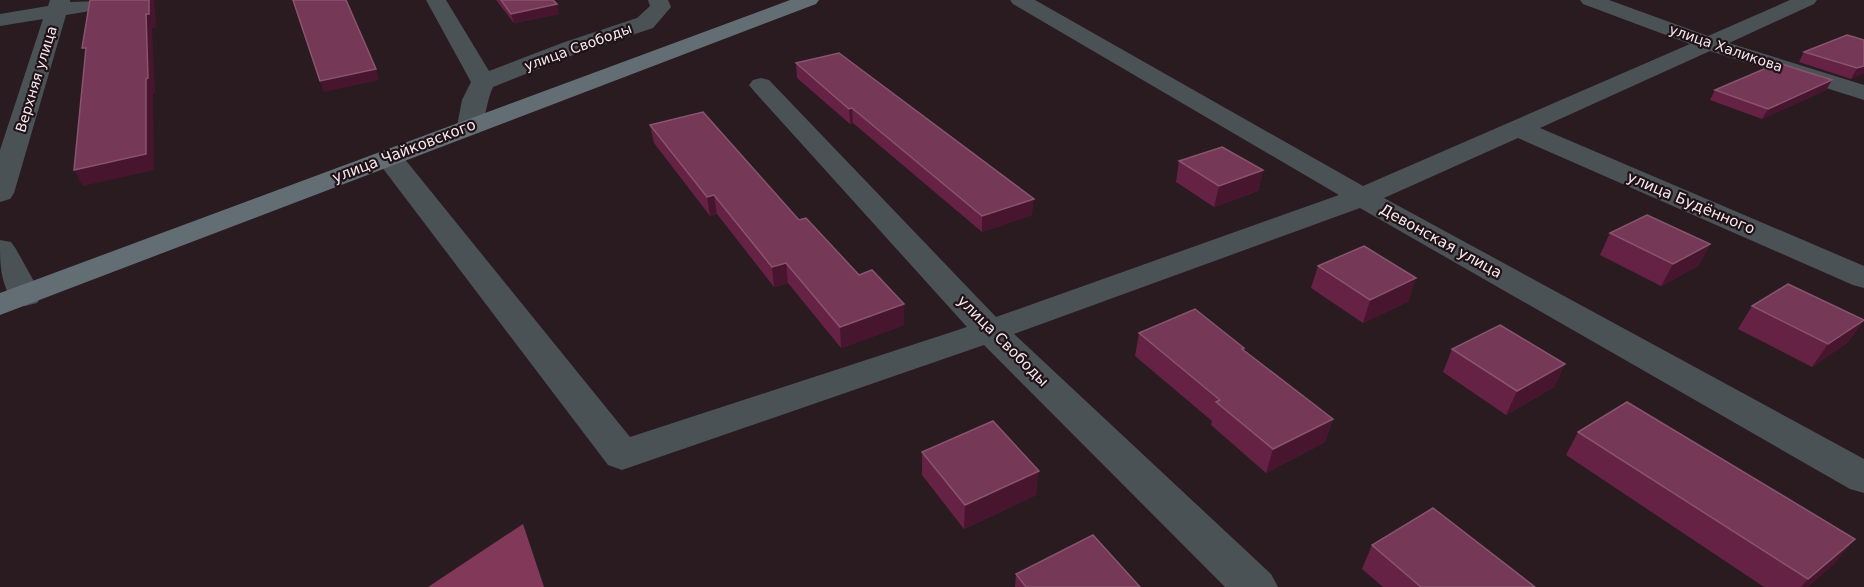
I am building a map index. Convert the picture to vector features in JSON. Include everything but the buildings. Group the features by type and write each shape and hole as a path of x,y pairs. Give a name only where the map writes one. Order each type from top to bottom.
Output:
{"main road":[{"name":"улица Чайковского","path":"12,300 809,0"}],"street":[{"path":"0,20 59,5 120,0"},
{"path":"436,0 483,82 474,100 470,126"},
{"name":"улица Свободы","path":"483,82 570,48 645,23 661,7 658,0"},
{"name":"Девонская улица","path":"1020,0 1362,196 1864,478"},
{"name":"улица Халикова","path":"1590,0 1711,44 1864,93"},
{"path":"389,158 622,455 990,331 1362,196 1807,0"},
{"name":"Верхняя улица","path":"0,193 59,5"},
{"name":"улица Свободы","path":"761,84 990,331 1255,587"},
{"name":"улица Будённого","path":"1518,128 1864,278"},
{"path":"0,249 12,300"}],"shaded area":[{"path":"523,524 544,587 428,587"}]}
